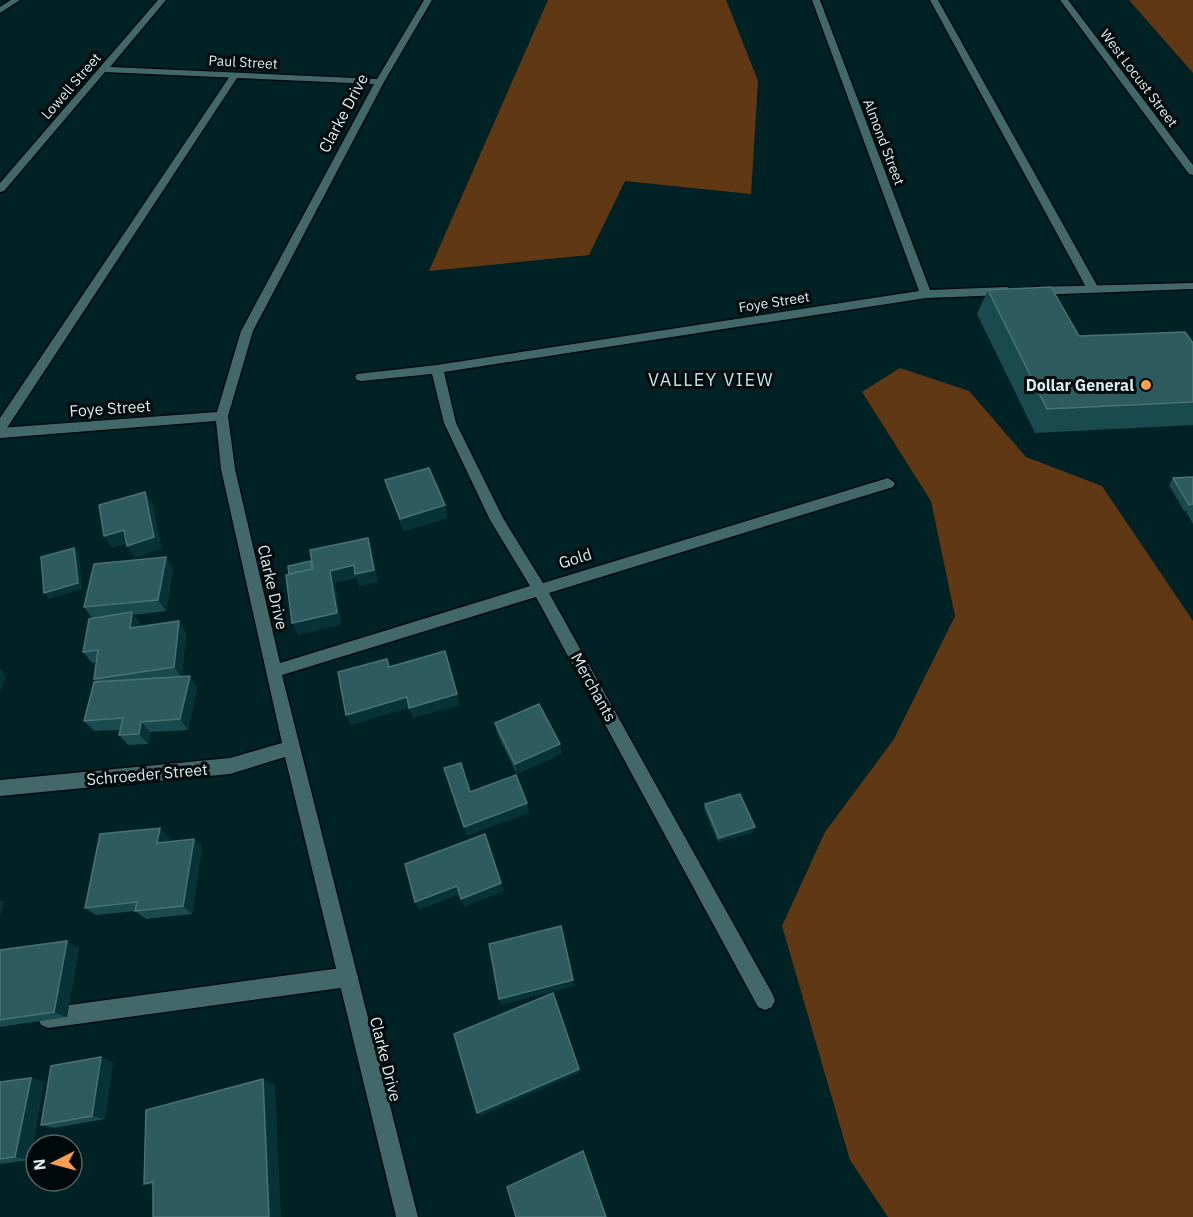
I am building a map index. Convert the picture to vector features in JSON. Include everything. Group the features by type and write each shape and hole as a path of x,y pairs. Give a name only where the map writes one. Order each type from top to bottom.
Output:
{"street":[{"path":"0,11 16,0"},
{"name":"Lowell Street","path":"0,189 162,0"},
{"name":"Clarke Drive","path":"407,1217 291,748 228,470 222,416 247,331 380,82 428,0"},
{"name":"Almond Street","path":"816,0 926,294"},
{"path":"934,0 1094,289"},
{"name":"West Locust Street","path":"1064,0 1193,172"},
{"name":"Paul Street","path":"104,69 380,82"},
{"path":"0,428 235,75"},
{"name":"Foye Street","path":"361,377 437,369 926,294 1193,286"},
{"name":"Merchants","path":"437,369 450,423 497,520 539,588 765,1000"},
{"name":"Foye Street","path":"0,433 222,416"},
{"name":"Gold","path":"274,670 888,483"},
{"name":"Schroeder Street","path":"0,788 230,766 291,748"},
{"path":"35,1020 348,978"}],"shaded area":[{"path":"548,0 726,0 758,81 751,194 625,181 589,255 429,271"},
{"path":"1129,0 1193,0 1193,73"},
{"path":"900,368 969,391 1026,457 1102,486 1193,621 1193,1217 888,1217 850,1160 782,926 825,832 894,739 955,616 931,501 862,392"}],"building":[{"path":"1051,287 1079,336 1185,332 1193,343 1193,402 1047,409 988,290"},
{"path":"429,468 445,505 400,519 385,480"},
{"path":"1193,477 1193,504 1189,505 1173,478"},
{"path":"145,492 154,537 127,546 124,530 104,536 99,505"},
{"path":"368,538 374,570 355,574 354,565 330,571 337,613 292,623 286,575 313,569 310,550"},
{"path":"74,548 78,583 44,593 41,557"},
{"path":"166,557 158,600 84,607 94,564"},
{"path":"311,561 312,569 289,574 288,566"},
{"path":"132,612 130,628 179,621 174,667 94,679 98,650 83,652 89,619"},
{"path":"445,651 457,694 409,708 407,697 346,715 338,672 387,659 389,667"},
{"path":"190,676 180,719 141,722 139,734 119,735 123,718 84,721 94,682"},
{"path":"539,704 560,744 515,764 495,723"},
{"path":"461,763 470,792 516,775 527,803 464,827 444,768"},
{"path":"740,794 755,827 719,838 705,804"},
{"path":"160,828 157,843 194,839 183,906 135,911 137,902 85,908 100,834"},
{"path":"485,834 501,883 461,899 457,886 415,902 405,864"},
{"path":"561,926 573,980 499,999 489,944"},
{"path":"67,941 54,1012 0,1020 0,950"},
{"path":"553,993 579,1069 477,1113 454,1034"},
{"path":"101,1057 92,1116 41,1125 51,1066"},
{"path":"31,1078 15,1157 0,1159 0,1082"},
{"path":"263,1079 269,1217 153,1217 153,1182 144,1184 146,1110"},
{"path":"583,1151 606,1217 516,1217 507,1187"}],"place":[{"name":"Dollar General","path":"1146,385"}],"district":[{"name":"VALLEY VIEW","path":"711,379"}]}
